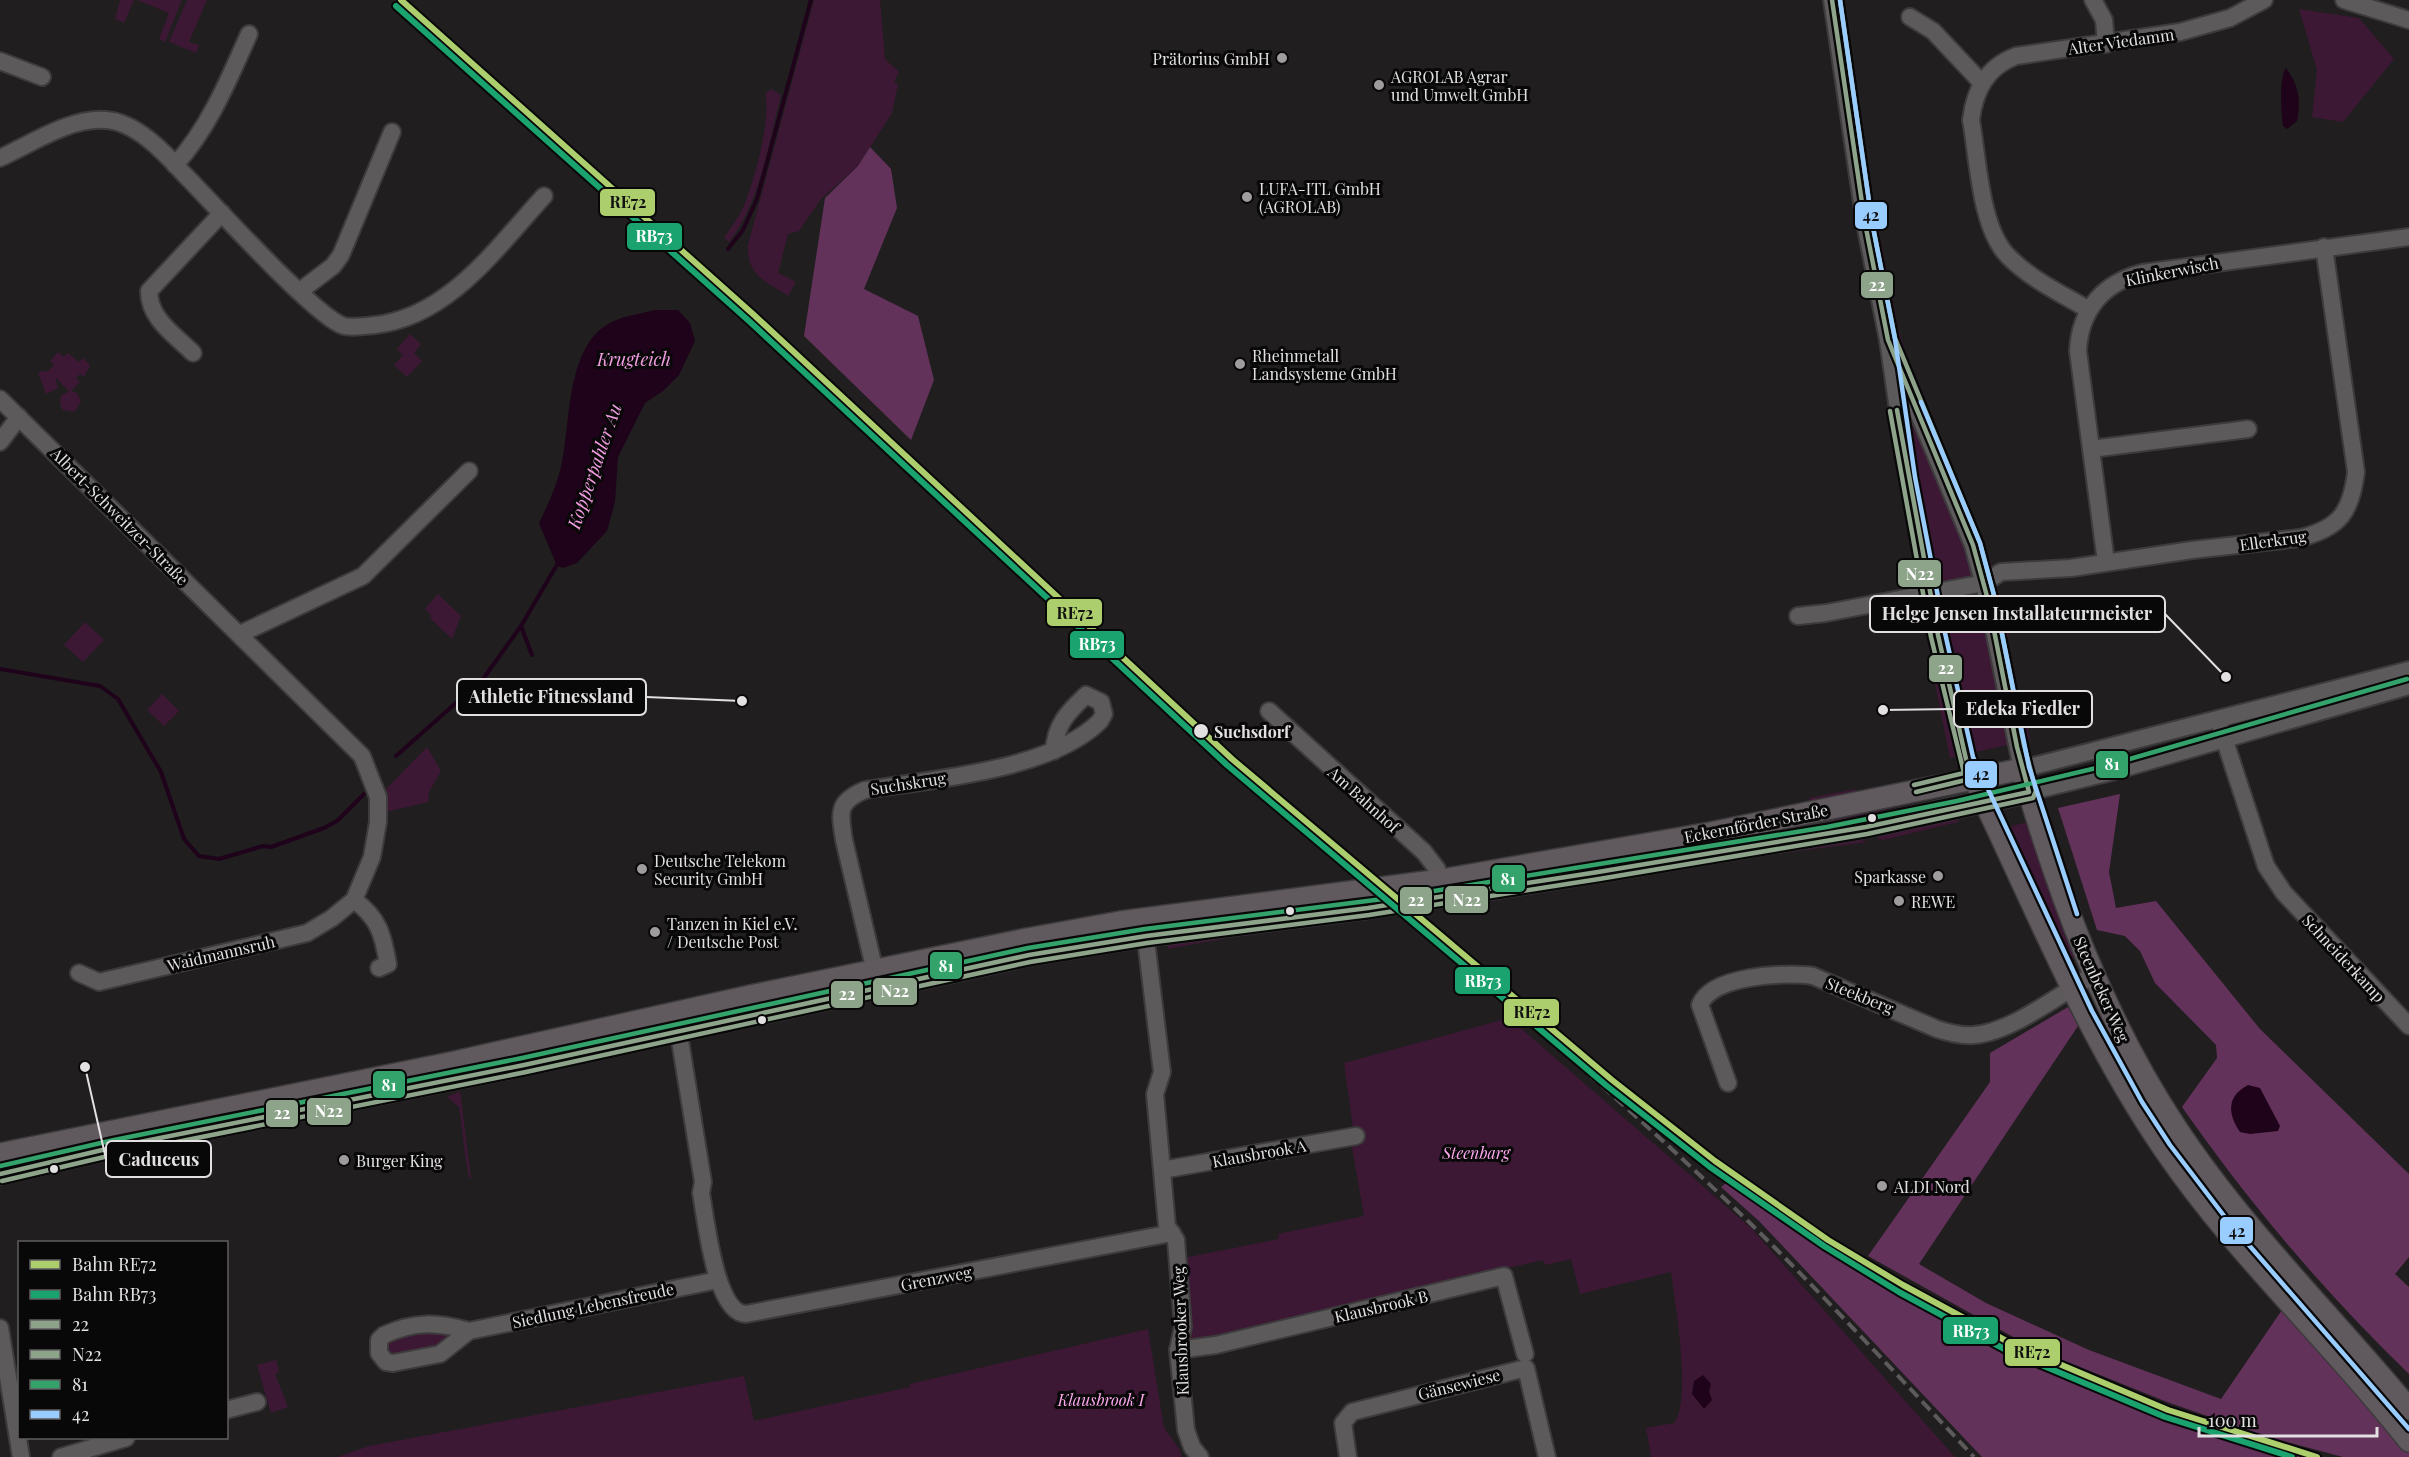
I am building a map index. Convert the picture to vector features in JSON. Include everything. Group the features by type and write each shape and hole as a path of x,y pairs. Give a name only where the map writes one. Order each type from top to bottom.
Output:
{"main road":[{"name":"Eckernförder Straße","path":"1442,888 2022,769"},
{"name":"Steenbeker Weg","path":"2022,769 2057,882 2093,975 2138,1066 2175,1126 2243,1217 2409,1408"},
{"name":"Steenbeker Weg","path":"1974,778 2073,986 2118,1074 2164,1148 2215,1218 2409,1441"},
{"name":"Eckernförder Straße","path":"0,1174 450,1071 876,978 1029,955 1145,928 1828,834 2029,792"},
{"name":"Eckernförder Straße","path":"0,1154 450,1071"},
{"path":"2263,1273 2279,1259"}],"street":[{"name":"Steenbeker Weg","path":"1832,0 1865,224 1888,340 1908,478 1929,592 1966,759 1974,778"},
{"path":"2093,0 2104,20 2106,44"},
{"name":"Alter Viedamm","path":"1981,82 1995,68 2016,56 2180,32 2230,18 2264,0"},
{"path":"2344,0 2384,6 2409,20"},
{"path":"1910,17 1933,31 1981,82 1973,102 1971,120 1989,225 1996,241 2016,264 2089,310"},
{"path":"175,165 192,147 225,89 249,34"},
{"path":"0,61 42,77"},
{"path":"0,158 68,127 91,120 108,120 143,135 300,291 328,317 342,326 383,324 412,315 446,297 481,265 544,196"},
{"path":"300,291 333,266 345,249 393,132"},
{"path":"193,353 155,316 149,301 149,291 222,213"},
{"name":"Klinkerwisch","path":"2106,562 2078,351 2080,328 2089,310 2110,286 2142,273 2409,237"},
{"name":"Ellerkrug","path":"1798,616 1826,613 1984,583 2001,572 2071,568 2300,538 2328,528 2347,509 2354,494 2355,458 2324,247"},
{"name":"Steenbeker Weg","path":"1888,340 1961,513 1984,583 2022,769"},
{"name":"Albert-Schweitzer-Straße","path":"0,399 362,756"},
{"path":"0,442 19,417"},
{"path":"2091,449 2248,429"},
{"path":"240,634 363,576 469,471"},
{"name":"Eckernförder Straße","path":"2022,769 2409,670"},
{"name":"Eckernförder Straße","path":"2029,792 2224,740 2409,686"},
{"name":"Am Bahnhof","path":"1269,711 1424,852 1437,869 1442,888"},
{"name":"Schneiderkamp","path":"2218,720 2266,866 2284,894 2409,1026"},
{"name":"Suchskrug","path":"876,978 844,840 840,817 844,802 850,796 865,790 991,770 1053,750"},
{"name":"Waidmannsruh","path":"79,973 99,982 308,933 332,918 354,900 372,857 378,822 378,797 362,756"},
{"path":"354,900 371,912 384,943 388,964 379,968"},
{"name":"Klausbrooker Weg","path":"1145,928 1162,1072 1155,1094 1167,1226 1176,1240 1183,1327 1178,1350 1186,1430 1191,1446 1200,1457"},
{"name":"Steekberg","path":"1728,1083 1700,1005 1704,995 1719,985 1791,973 1813,976 1937,1029 1955,1035 1973,1035 1993,1032 2093,975"},
{"name":"Grenzweg","path":"677,1021 703,1182 701,1193 718,1280 733,1309 746,1314 1172,1233"},
{"name":"Klausbrook A","path":"1162,1170 1356,1136"},
{"name":"Klausbrook B","path":"1178,1350 1216,1345 1504,1276 1525,1354"},
{"name":"Siedlung Lebensfreude","path":"469,1331 440,1354 393,1363 386,1362 379,1353 379,1340 391,1332 435,1323 469,1331 718,1280"},
{"path":"0,1328 18,1439"},
{"name":"Gänsewiese","path":"1348,1457 1343,1424 1352,1412 1526,1368 1547,1457"},
{"path":"228,1409 257,1402"},
{"path":"18,1439 21,1457"},
{"path":"61,1457 120,1439"}],"green space":[{"path":"120,0 134,0 124,23 115,19"},
{"path":"137,0 182,0 165,42 159,39 169,13"},
{"path":"187,0 207,0 189,42 199,45 196,53 169,42"},
{"path":"814,0 880,0 885,59 899,72 894,82 898,84 892,113 858,166 821,199 799,231 788,234 778,273 796,282 788,296 754,271 750,264 748,245"},
{"path":"1838,0 1842,0 1875,217 1873,217"},
{"path":"2299,9 2359,18 2394,59 2343,122 2312,117 2317,70"},
{"path":"771,89 781,95 762,172 749,208 729,242 724,238 742,210 756,169 766,119 765,94"},
{"path":"1875,226 1878,226 1898,328 1920,397 1993,568 1990,571 1906,366 1885,288"},
{"path":"410,334 421,344 414,353 422,361 407,377 394,365 403,355 397,349"},
{"path":"58,352 64,357 68,353 79,362 83,358 90,365 84,377 80,374 76,378 80,382 71,391 77,393 81,402 74,412 63,410 60,404 61,396 69,391 55,377 58,388 46,394 38,372 48,371 54,365 50,361"},
{"path":"1901,391 1951,501 1974,575 1972,577 1943,582 1933,577"},
{"path":"1971,592 1979,598 1939,604 1940,599"},
{"path":"438,594 461,616 452,639 430,618 432,616 425,609"},
{"path":"2002,605 2009,638 2003,639 1996,606"},
{"path":"1982,607 2008,733 2007,745 1976,752 1954,651 1941,614"},
{"path":"1925,616 1938,667 1933,668 1923,619"},
{"path":"85,622 104,640 83,662 64,645"},
{"path":"1935,683 1942,688 1955,757 1950,758"},
{"path":"162,694 179,711 164,726 147,710"},
{"path":"2022,701 2030,739 2023,740 2016,702"},
{"path":"427,747 441,771 429,792 428,802 386,812 385,790"},
{"path":"1856,789 1856,792 1812,807 1809,798"},
{"path":"1946,792 1948,795 1850,818 1777,833 1752,837 1751,835"},
{"path":"1957,818 1958,822 1883,840 1878,839 1877,835"},
{"path":"2028,822 2074,951 2072,968 2008,827"},
{"path":"1857,839 1868,842 1704,863"},
{"path":"1659,871 1470,905 1468,901"},
{"path":"1239,933 1240,936 1167,949 1171,941"},
{"name":"Steenbarg","path":"1509,1018 1751,1228 1955,1457 1651,1457 1646,1428 1674,1423 1682,1394 1681,1350 1671,1272 1580,1294 1571,1259 1545,1265 1543,1260 1508,1268 1508,1272 1180,1349 1178,1259 1279,1239 1278,1234 1364,1216 1349,1130 1353,1128 1344,1063"},
{"path":"460,1091 471,1178 469,1178 467,1169 459,1107 447,1097"},
{"path":"428,1328 458,1334 445,1346 388,1358 384,1341"},
{"name":"Klausbrook I","path":"1148,1329 1164,1428 1180,1450 1182,1457 337,1457 369,1446 744,1376 754,1421 910,1387 910,1384"},
{"path":"276,1360 279,1372 275,1374 288,1407 271,1413 257,1365"}],"shaded area":[{"path":"870,147 891,169 897,208 864,289 918,316 934,380 911,440 804,336 825,198 858,166"},
{"path":"2120,794 2109,872 2116,908 2156,901 2260,1029 2409,1174 2409,1257 2395,1274 2409,1287 2409,1374 2348,1312 2289,1246 2234,1178 2182,1107 2217,1058 2216,1045 2155,983 2140,951 2125,936 2097,930 2058,808"},
{"path":"2068,1007 2078,1026 1919,1264 1986,1303 2089,1350 2221,1399 2284,1307 2409,1448 2409,1457 2343,1457 2268,1437 2167,1402 2033,1348 1868,1256 1990,1082 1990,1053"},
{"path":"1729,1181 1903,1292 2013,1351 2155,1411 2228,1436 2302,1457 1982,1457 1759,1221 1721,1187"}],"water":[{"path":"2286,68 2294,81 2299,100 2297,121 2287,129 2283,126 2281,104 2282,79"},
{"name":"Krugteich","path":"654,310 678,310 690,323 695,341 679,375 663,391 645,403 618,457 615,502 607,531 577,563 563,568 557,566 539,523 552,496 561,467 577,368 595,334 610,323"},
{"path":"2248,1085 2260,1088 2280,1126 2278,1131 2250,1134 2240,1132 2231,1112 2231,1105 2236,1094"},
{"path":"1703,1375 1711,1384 1709,1391 1712,1400 1704,1409 1692,1394 1694,1381"}],"waterway":[{"name":"Kopperpahler Au","path":"728,249 743,230 757,199 811,0"},
{"name":"Kopperpahler Au","path":"396,756 483,679 521,626 558,563"},
{"path":"521,626 532,655"},
{"name":"Kopperpahler Au","path":"0,669 100,686 118,699 161,772 184,839 199,856 219,859 263,846 271,847 324,828 337,821 364,794"}],"railway":[{"path":"801,359 885,448"},
{"path":"1301,828 1530,1023 1699,1174 1865,1340 1974,1457"}],"rail line":[{"name":"RE72","path":"401,0 754,315 1232,759 1612,1080 1715,1161 1828,1240 1903,1285 2012,1344 2168,1410 2317,1457"},
{"name":"RB73","path":"396,6 749,321 1227,765 1607,1086 1710,1167 1824,1246 1899,1292 2008,1351 2165,1417 2292,1457"}],"transit line":[{"name":"22","path":"0,1174 115,1147 524,1065 1029,955 1146,936 1368,908 1598,872 1866,827 2029,792 2017,747 1988,600 1973,545 1888,340 1865,223 1832,0"},
{"name":"N22","path":"2,1181 117,1154 526,1072 1030,962 1147,943 1369,915 1599,879 1867,834 2033,798 2036,791 2024,745 1995,599 1980,543 1895,338 1872,222 1840,0"},
{"name":"42","path":"1840,0 1872,222 1895,339 1915,477 1945,633 1973,757 2092,1011 2142,1102 2170,1145 2228,1221 2409,1429"},
{"name":"42","path":"1921,402 1980,543 1995,599 2029,767 2077,914"},
{"name":"22","path":"1897,410 1938,635 1966,759 1974,778 1916,792"},
{"name":"N22","path":"1890,411 1931,637 1964,773 1914,785"},
{"name":"81","path":"0,1166 114,1140 522,1058 1028,948 1145,929 1391,898 1827,827 1957,801 2109,765 2407,679"}],"place":[{"name":"Prätorius GmbH","path":"1282,58"},
{"name":"AGROLAB Agrar und Umwelt GmbH","path":"1379,85"},
{"name":"LUFA-ITL GmbH (AGROLAB)","path":"1247,197"},
{"name":"Rheinmetall Landsysteme GmbH","path":"1240,364"},
{"name":"Helge Jensen Installateurmeister","path":"2226,677"},
{"name":"Athletic Fitnessland","path":"742,701"},
{"name":"Edeka Fiedler","path":"1883,710"},
{"name":"Suchsdorf","path":"1201,731"},
{"name":"Deutsche Telekom Security GmbH","path":"642,869"},
{"name":"Sparkasse","path":"1938,876"},
{"name":"REWE","path":"1899,901"},
{"name":"Tanzen in Kiel e.V. / Deutsche Post","path":"655,932"},
{"name":"Caduceus","path":"85,1067"},
{"name":"Burger King","path":"344,1160"},
{"name":"ALDI Nord","path":"1882,1186"}]}
